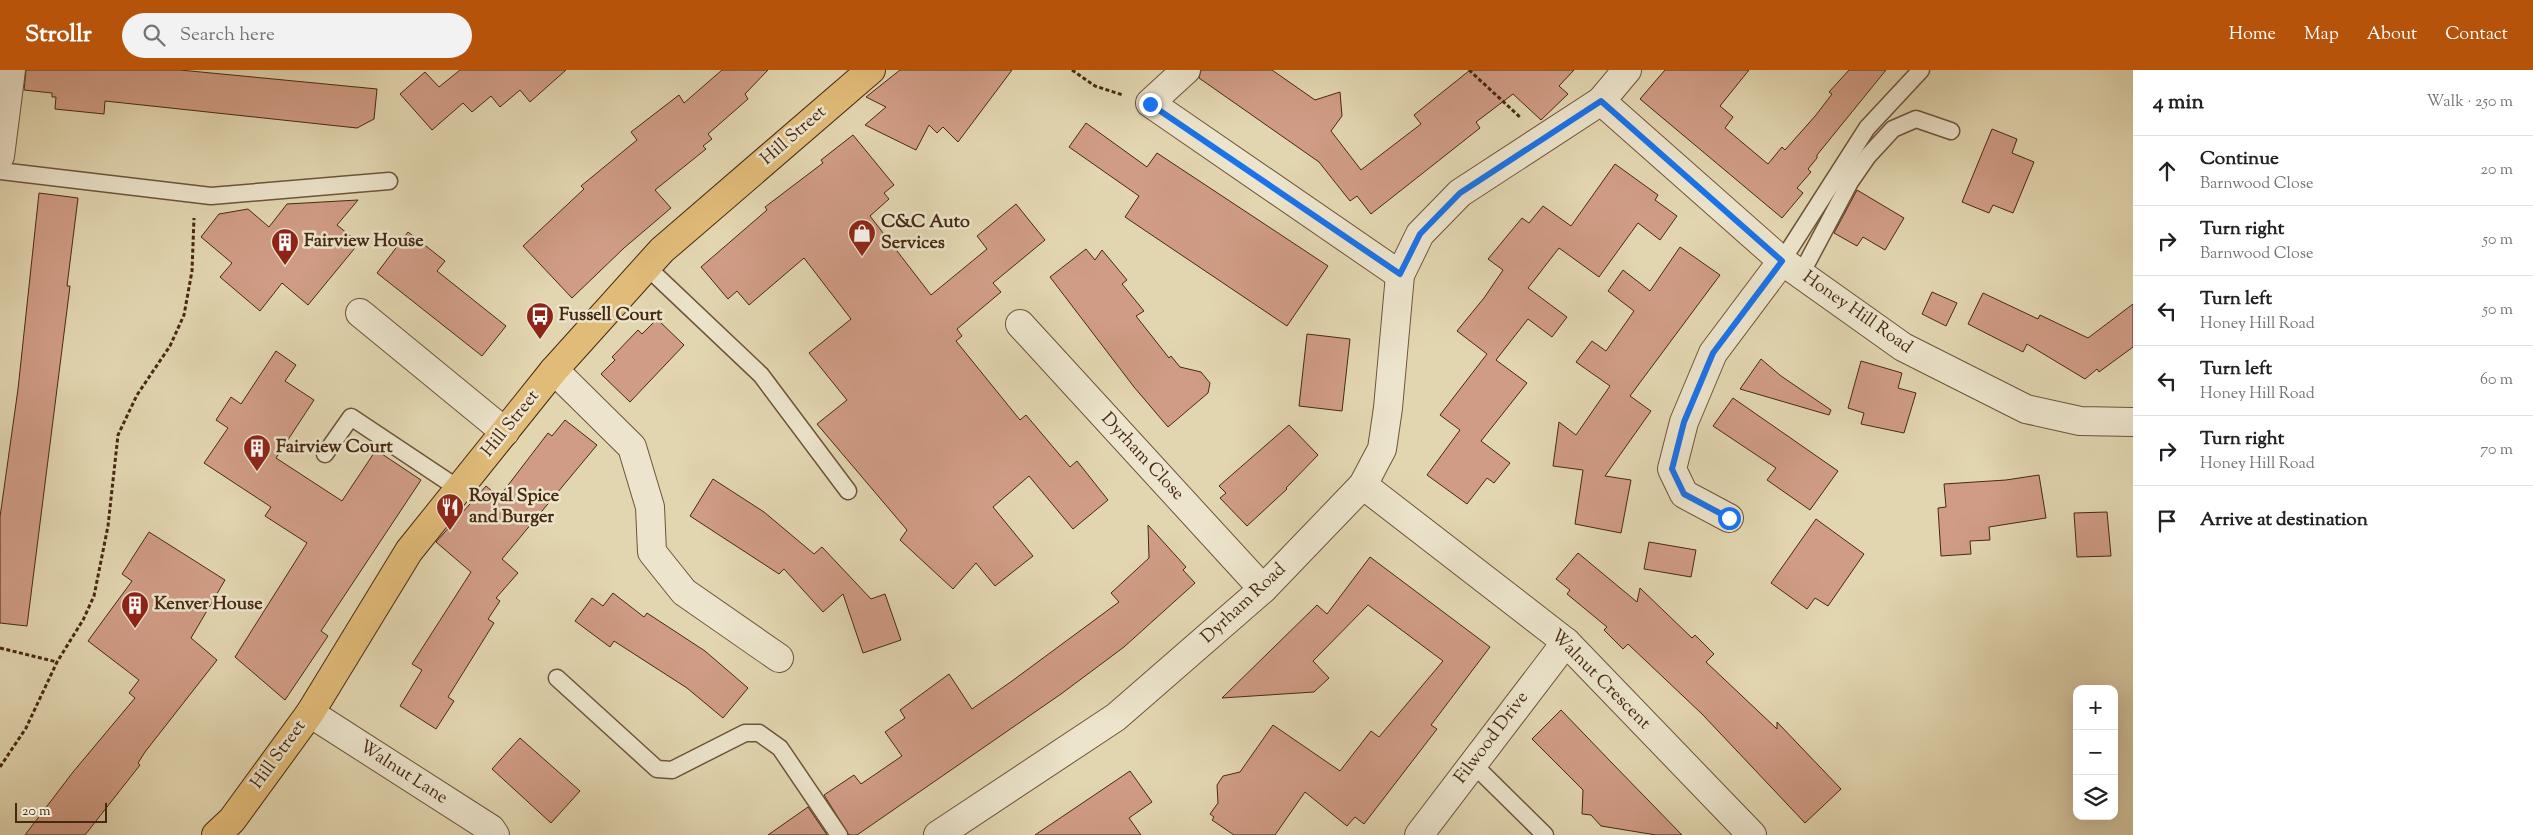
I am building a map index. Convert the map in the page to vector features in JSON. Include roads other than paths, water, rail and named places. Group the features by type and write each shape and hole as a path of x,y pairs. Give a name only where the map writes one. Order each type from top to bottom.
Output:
{"main road":[{"name":"Hill Street","path":"216,835 232,820 310,713 409,551 554,370 662,250 871,70"}],"street":[{"path":"0,156 11,70"},
{"path":"1186,70 1150,104 1400,274 1420,234 1460,193 1544,140 1601,101 1627,70"},
{"name":"Honey Hill Road","path":"1601,101 1792,267 1903,347 2026,409 2080,421 2133,422"},
{"path":"1729,518 1684,494 1672,469 1684,422 1713,353 1792,267"},
{"name":"Dyrham Road","path":"938,835 1116,717 1263,589 1363,484 1382,449 1388,408 1400,274"},
{"path":"360,313 505,432"},
{"name":"Dyrham Close","path":"1020,324 1263,589"},
{"path":"554,370 632,447 650,507 652,552 684,592 779,658"},
{"name":"Walnut Crescent","path":"1363,484 1566,642 1752,835"},
{"name":"Filwood Drive","path":"1419,835 1566,642"},
{"name":"Walnut Lane","path":"310,713 491,830 495,835"}],"lane":[{"path":"1792,267 1867,128 1921,70"},
{"path":"1792,267 1868,156 1893,129 1916,119 1951,131"},
{"path":"0,170 211,196 389,181"},
{"path":"646,267 761,375 848,491"},
{"path":"325,454 351,417 459,489"},
{"path":"557,678 657,769 672,770 745,733 759,733 780,748 839,835"},
{"path":"1473,764 1545,835"}],"place":[{"name":"C&C Auto Services","path":"862,257"},
{"name":"Fairview House","path":"285,266"},
{"name":"Fussell Court","path":"540,340"},
{"name":"Fairview Court","path":"257,472"},
{"name":"Royal Spice and Burger","path":"450,531"},
{"name":"Kenver House","path":"135,629"}]}
